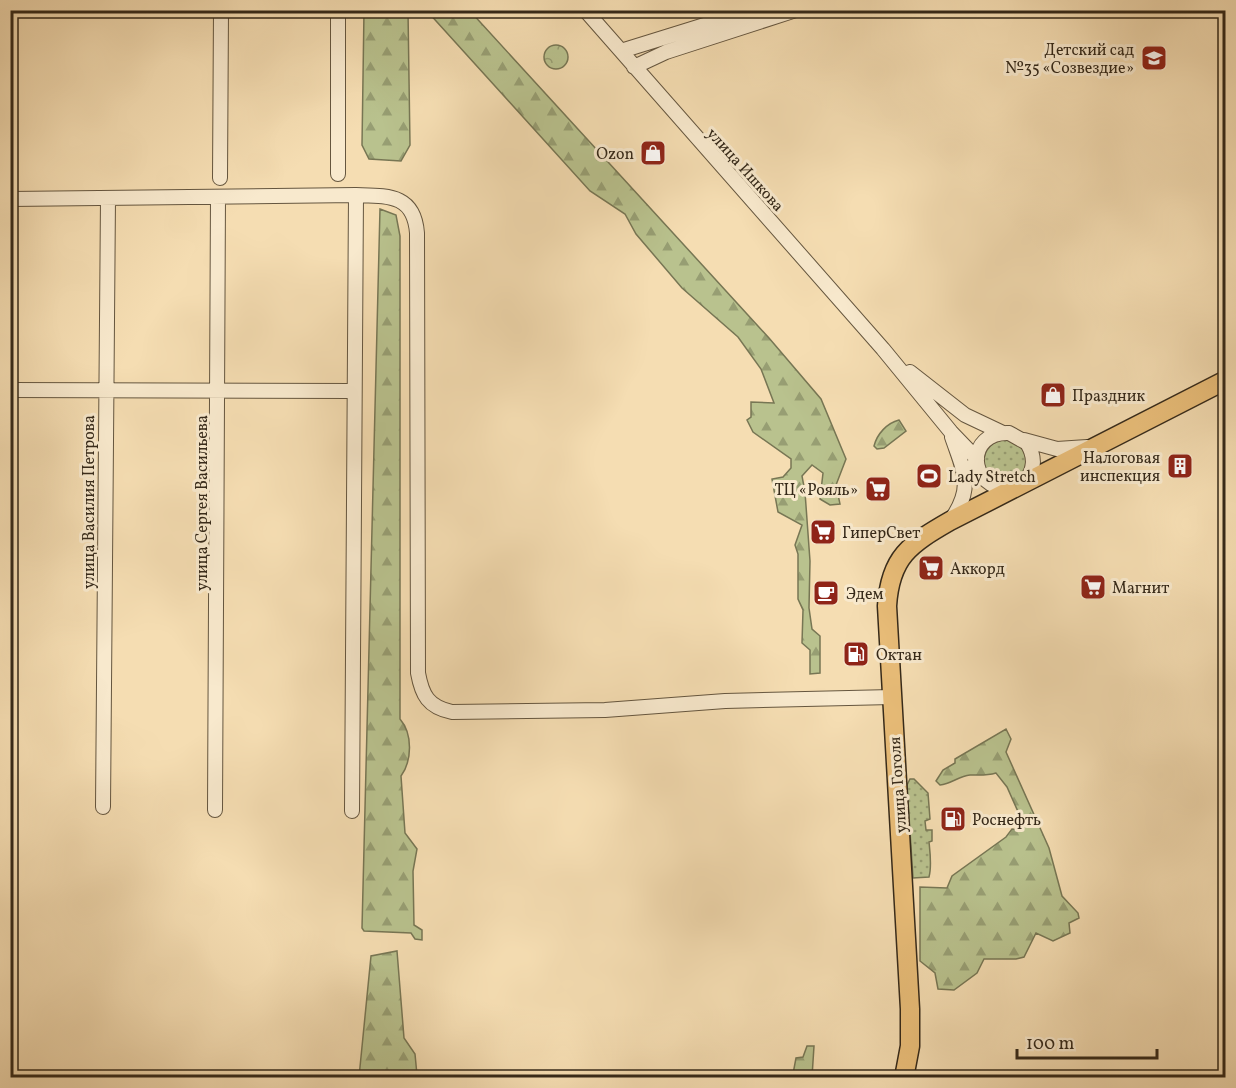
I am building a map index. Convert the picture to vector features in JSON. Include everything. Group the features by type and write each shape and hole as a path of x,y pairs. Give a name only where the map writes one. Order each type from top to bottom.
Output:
{"main road":[{"name":"улица Гоголя","path":"904,1077 910,1046 910,1009 887,606 891,575 910,546 950,521 1019,488 1226,380"}],"street":[{"path":"220,178 221,10"},
{"path":"338,10 338,174"},
{"name":"улица Ишкова","path":"585,10 884,349 951,432 977,459"},
{"path":"621,51 753,10"},
{"path":"634,67 666,52 796,10"},
{"path":"352,811 356,195"},
{"path":"10,199 356,195 394,198 408,206 416,218 418,673 424,698 442,710 452,712 604,710 725,701 892,697"},
{"name":"улица Сергея Васильева","path":"215,810 218,197"},
{"name":"улица Василия Петрова","path":"103,807 108,198"},
{"name":"улица Ишкова","path":"884,349 934,393 965,415 1003,433"},
{"path":"10,390 353,391"},
{"path":"951,432 966,478"},
{"path":"950,521 963,499 966,478 982,445 988,438 1003,433 1057,449 1101,445"},
{"path":"977,459 979,474 988,484 996,489 1019,488 1032,471 1034,460 1032,451 1024,439"}],"green space":[{"path":"364,11 408,11 410,145 401,161 369,159 362,145"},
{"path":"427,11 470,11 769,338 821,399 846,459 836,485 840,504 830,505 820,499 823,473 812,465 802,476 810,561 809,608 812,629 820,636 820,673 810,674 810,650 802,643 803,610 798,599 798,554 795,545 802,525 778,512 772,479 783,477 791,468 791,459 753,432 747,420 751,417 751,402 774,403 761,369 738,337 682,288 636,234 625,214 590,191"},
{"path":"556,45 564,49 568,57 564,65 556,69 548,65 544,57 548,49"},
{"path":"380,209 396,215 400,236 400,719 407,732 410,748 405,770 401,776 405,833 417,849 413,871 414,925 422,930 422,940 415,939 411,933 364,931 362,928"},
{"path":"899,420 906,431 884,448 877,449 874,446 880,433 887,426"},
{"path":"1005,440 1020,446 1026,461 1020,476 1005,482 990,476 984,461 990,446"},
{"path":"1006,729 1011,739 1006,752 1049,848 1062,896 1078,913 1079,918 1069,923 1070,933 1053,941 1036,933 1024,957 984,959 977,973 954,990 938,989 935,973 920,961 920,887 947,888 952,876 1006,837 1012,829 1019,830 1024,825 1007,787 996,773 970,775 940,785 936,781 943,770 955,763 955,759"},
{"path":"910,779 914,779 928,793 930,819 925,821 926,830 932,830 932,841 929,842 931,864 929,877 913,878 907,785"},
{"path":"397,951 404,1038 415,1054 417,1075 421,1077 359,1077 371,956"},
{"path":"807,1046 814,1046 812,1077 783,1077 793,1074 796,1058 803,1057"}],"place":[{"name":"Детский сад №35 «Созвездие»","path":"1154,58"},
{"name":"Ozon","path":"653,153"},
{"name":"Праздник","path":"1053,395"},
{"name":"Налоговая инспекция","path":"1180,466"},
{"name":"Lady Stretch","path":"929,476"},
{"name":"ТЦ «Рояль»","path":"878,489"},
{"name":"ГиперСвет","path":"823,532"},
{"name":"Аккорд","path":"931,568"},
{"name":"Магнит","path":"1093,587"},
{"name":"Эдем","path":"826,593"},
{"name":"Октан","path":"856,654"},
{"name":"Роснефть","path":"953,819"}]}
